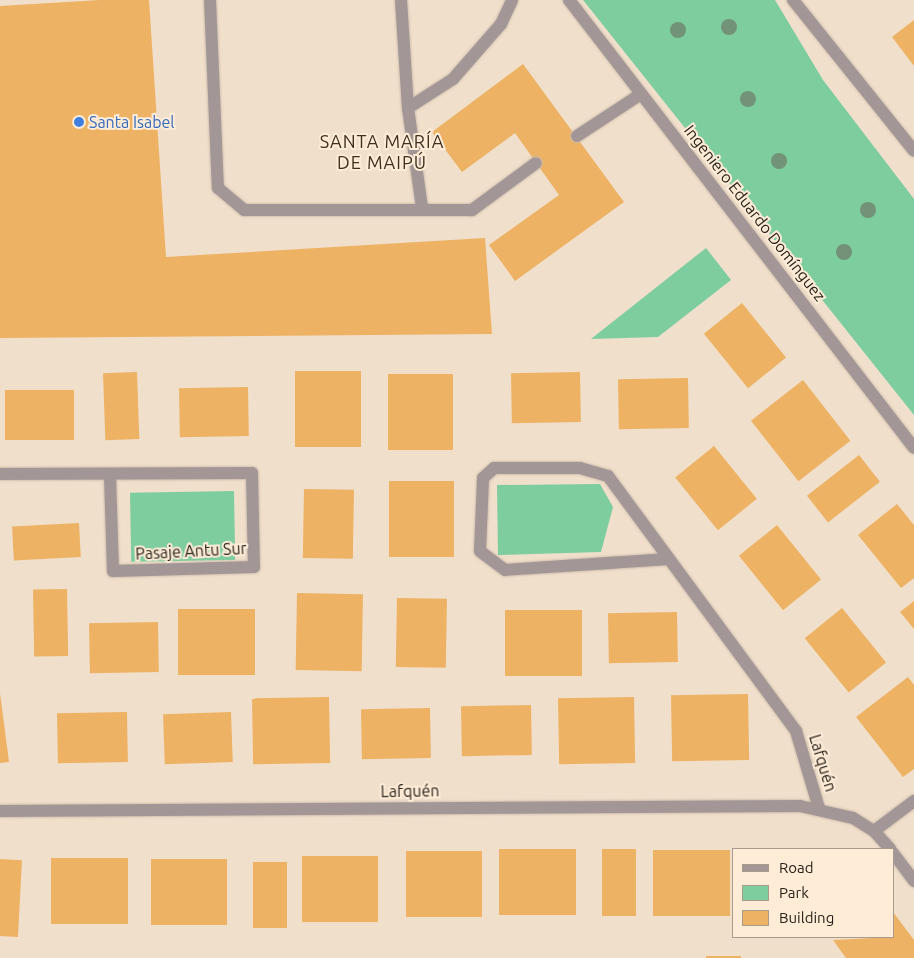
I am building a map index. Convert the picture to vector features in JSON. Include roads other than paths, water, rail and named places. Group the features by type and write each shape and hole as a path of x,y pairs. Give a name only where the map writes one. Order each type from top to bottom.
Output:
{"street":[{"path":"210,0 218,188 244,210 422,208 472,210 536,164"},
{"path":"401,0 408,108 422,208"},
{"path":"408,108 452,79 502,24 512,0"},
{"name":"Ingeniero Eduardo Domínguez","path":"568,0 914,448"},
{"path":"793,0 914,151"},
{"path":"577,136 641,94"},
{"name":"Lafquén","path":"669,559 505,570 480,551 483,478 494,468 580,468 608,476 796,731 819,808"},
{"name":"Pasaje Antu Sur","path":"0,474 110,476 252,473 254,567 113,571 110,476"},
{"path":"874,831 914,801"},
{"name":"Lafquén","path":"0,811 772,804 819,808 853,818 874,831 889,848"},
{"path":"894,854 914,881"}],"place":[{"name":"Santa Isabel","path":"79,122"}],"district":[{"name":"SANTA MARÍA DE MAIPÚ","path":"382,152"}]}
